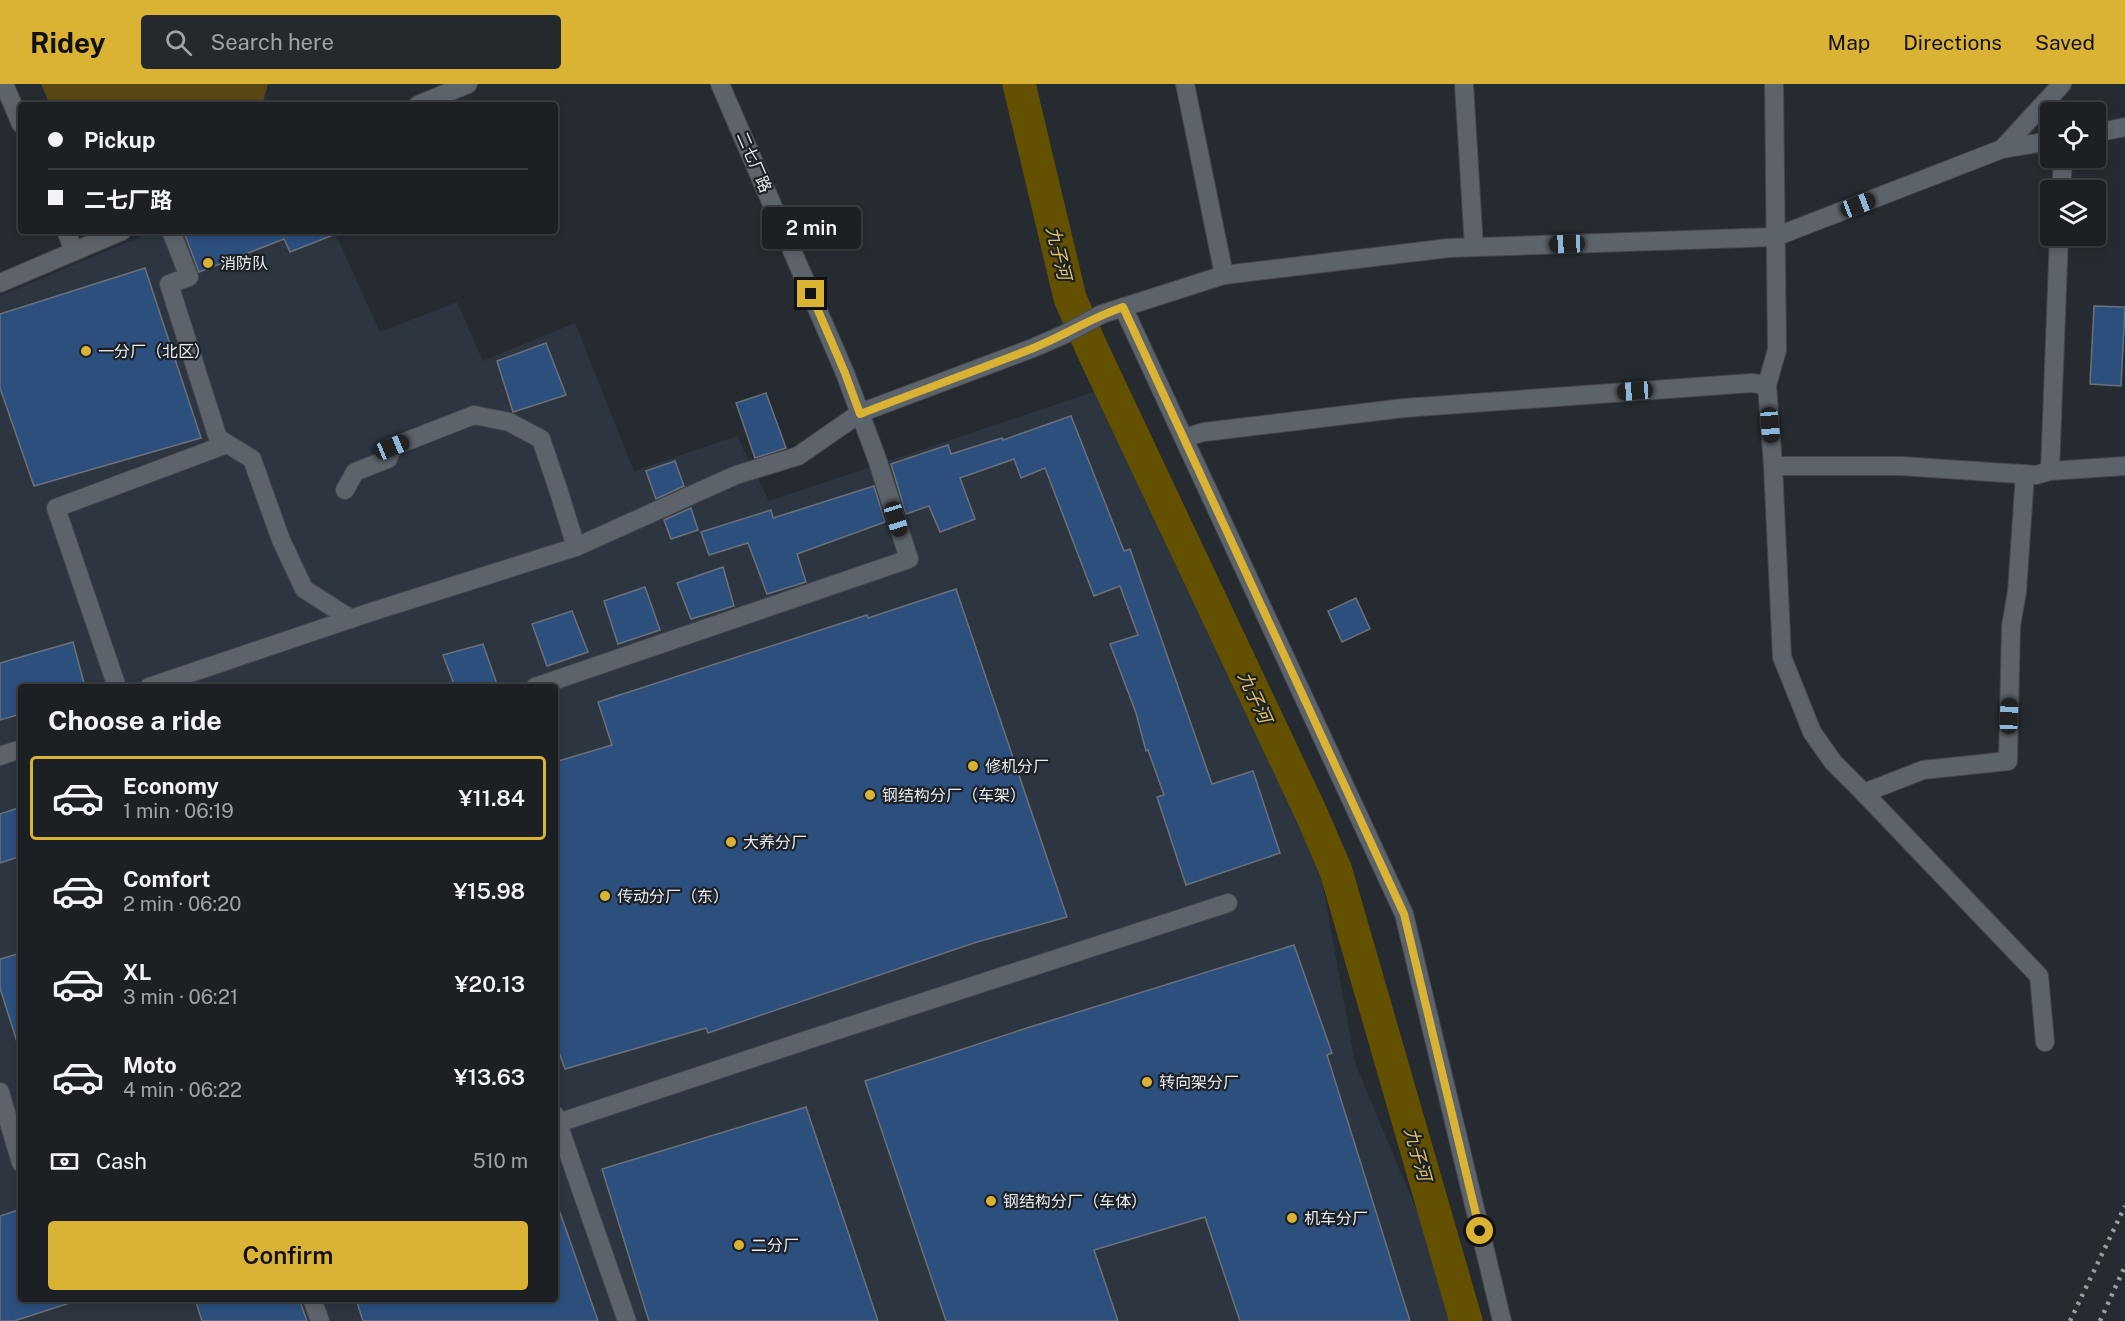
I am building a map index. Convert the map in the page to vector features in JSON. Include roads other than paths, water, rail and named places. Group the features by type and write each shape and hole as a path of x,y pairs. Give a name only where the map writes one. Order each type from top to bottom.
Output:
{"street":[{"path":"4,84 18,117"},
{"path":"425,102 468,84"},
{"name":"二七厂路","path":"544,684 909,559 877,459 845,373 720,84"},
{"path":"1185,84 1224,275"},
{"path":"1464,84 1474,247"},
{"path":"1774,84 1777,350 1767,385 1782,657 1812,732 1833,762 2040,976 2045,1042"},
{"path":"2046,102 2062,84"},
{"path":"2002,150 2040,108"},
{"path":"2106,131 2125,127"},
{"path":"158,684 576,547 736,476 798,456 860,414 1065,334 1102,314 1224,275 1449,248 1775,237 2002,150 2040,143"},
{"path":"67,234 74,251"},
{"path":"0,283 115,234"},
{"path":"172,234 189,277 169,284 218,438 252,459 281,540 304,589 351,619"},
{"path":"2050,471 2059,246"},
{"path":"1123,307 1404,914 1502,1321"},
{"path":"1184,438 1204,432 1404,408 1750,383 1767,385"},
{"path":"345,490 355,472 388,459 392,447 474,415 508,422 541,439 576,547"},
{"path":"116,684 57,508 227,444"},
{"path":"1773,466 1901,466 2036,475 2050,471 2125,466"},
{"path":"1864,793 1923,770 2008,761 2011,626 2017,592 2025,474"},
{"path":"0,756 18,750"},
{"path":"558,1120 1228,903"},
{"path":"0,1092 18,1154"},
{"path":"558,1127 627,1321"},
{"path":"313,1302 320,1321"}],"waterway":[{"name":"九子河","path":"1019,84 1070,298 1336,871 1466,1321"}],"railway":[{"path":"2070,1321 2125,1206"},
{"path":"2100,1321 2125,1266"}],"place":[{"name":"消防队","path":"208,263"},
{"name":"一分厂（北区）","path":"86,351"},
{"name":"修机分厂","path":"973,766"},
{"name":"钢结构分厂（车架）","path":"870,795"},
{"name":"大养分厂","path":"731,842"},
{"name":"传动分厂（东）","path":"605,896"},
{"name":"转向架分厂","path":"1147,1082"},
{"name":"钢结构分厂（车体）","path":"991,1201"},
{"name":"机车分厂","path":"1292,1218"},
{"name":"二分厂","path":"739,1245"}]}
